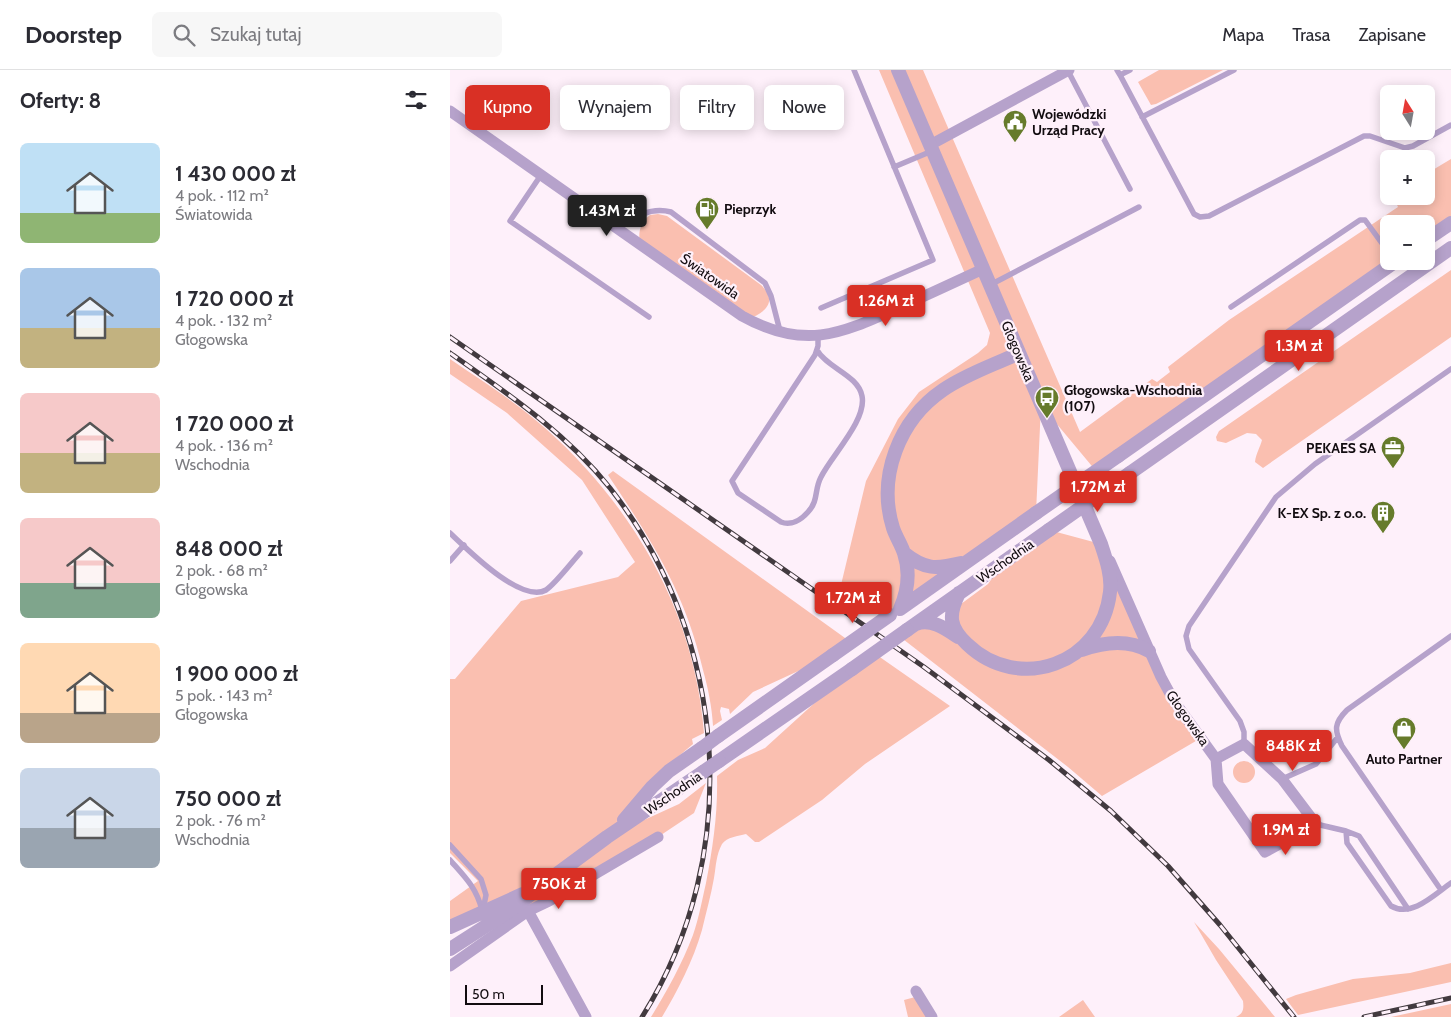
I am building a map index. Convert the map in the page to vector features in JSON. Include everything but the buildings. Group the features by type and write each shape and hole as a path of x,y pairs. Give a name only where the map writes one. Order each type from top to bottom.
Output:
{"street":[{"name":"Głogowska","path":"898,70 1101,544 1115,570 1149,651 1170,693 1216,759 1218,784 1265,852 1316,824"},
{"path":"931,148 1069,70"},
{"name":"Światowida","path":"450,111 742,316 758,325 780,333 818,336 849,329 983,269"},
{"path":"1435,234 1451,222"},
{"name":"Wschodnia","path":"450,949 517,906 607,837 852,669 1451,248"},
{"name":"Wschodnia","path":"607,837 669,771 1382,270"},
{"path":"895,612 906,595 908,583 904,553 892,526 888,496 892,461 900,440 908,425 919,412 943,390 974,373 1019,353"},
{"path":"910,627 922,622 939,626 960,638 983,657 998,664 1014,668 1033,669 1064,660 1078,651 1096,632 1107,606 1110,592 1110,576 1101,544"},
{"path":"904,553 914,562 929,567 967,562"},
{"path":"959,594 951,614 953,626 960,638"},
{"path":"1078,651 1097,645 1117,643 1138,646 1149,651"},
{"name":"Głogowska","path":"1216,759 1244,744"},
{"path":"1244,744 1282,779 1316,824"},
{"name":"Wschodnia","path":"450,927 490,922 528,911 549,901 658,837"},
{"path":"528,911 586,1017"},
{"name":"Wschodnia","path":"450,966 490,922"},
{"path":"916,991 932,1017"}],"lane":[{"path":"821,308 933,260 854,70"},
{"path":"1069,70 1130,189"},
{"path":"1130,70 1118,73 1194,214 1200,217 1208,216 1364,136 1404,148 1413,146 1451,125"},
{"path":"1142,118 1234,70"},
{"path":"894,167 931,148"},
{"path":"542,175 510,221 649,318"},
{"path":"990,285 1140,207"},
{"path":"617,228 644,213 658,210 670,212 765,283 772,296 780,333"},
{"path":"1230,306 1360,220 1365,220 1380,241"},
{"path":"817,350 822,358 858,386 862,394 862,411 821,476 814,504 802,518 796,522 786,524 738,493 732,482 817,350 818,336"},
{"path":"1244,744 1244,732 1240,721 1189,648 1186,636 1189,626 1276,497 1315,464 1451,369"},
{"path":"450,533 503,578 524,590 533,592 547,589 580,553"},
{"path":"450,561 464,545"},
{"path":"1441,890 1342,746 1336,725 1338,719 1347,710 1451,636"},
{"path":"1282,779 1316,764 1338,737"},
{"path":"1316,824 1346,831 1358,836 1408,909"},
{"path":"1346,831 1347,843 1391,906 1398,910 1417,906 1451,882"},
{"path":"450,845 481,879 486,895 490,922"},
{"path":"450,860 472,885 490,922"}],"shaded area":[{"path":"879,70 923,70 1080,432 1152,379 1157,382 1170,372 1168,367 1229,320 1380,219 1380,267 1096,471 1041,405 1036,513 885,619 840,589 866,481 898,419 919,392 978,353 987,345 990,333"},
{"path":"1159,70 1223,70 1151,105 1138,82"},
{"path":"1451,159 1451,223 1435,234 1435,215 1386,215 1398,207 1397,205 1435,205 1435,169"},
{"path":"650,215 667,216 761,285 769,297 769,302 764,311 747,319 640,244 639,236 642,225"},
{"path":"1451,270 1451,337 1263,468 1255,462 1262,440 1256,434 1247,433 1226,443 1217,441 1216,437 1219,431"},
{"path":"450,359 534,418 577,459 606,492 632,528 654,565 673,605 688,646 698,689 704,733 692,739 693,744 666,767 609,836 679,804 706,783 694,813 658,837 549,901 504,915 450,927 450,901 478,881 450,853 450,679 455,679 521,601 618,577 635,562 582,480 507,413 450,374"},
{"path":"613,471 852,643 833,655 753,692 730,714 729,709 721,707 722,720 713,726 707,684 687,616 677,591 653,545 608,475"},
{"path":"1049,530 1101,544 1140,630 1201,738 1102,796 1068,767 899,636 907,630 954,626 961,604 988,584 1000,567"},
{"path":"874,653 950,706 865,764 822,800 759,842 755,842 746,834 733,837 722,844 717,856 713,884 702,930 690,964 662,1017 651,1017 679,967 697,922 713,843 717,803 717,776 738,760 765,748 852,669"},
{"path":"1244,761 1252,764 1255,772 1252,780 1244,783 1236,780 1233,772 1236,764"},
{"path":"1194,922 1219,949 1275,1017 1236,1017 1242,1011 1243,1001"},
{"path":"1451,963 1451,982 1298,1015 1286,999 1353,979 1410,973"},
{"path":"919,996 932,1017 908,1017 904,1000"},
{"path":"1083,1000 1095,1017 1059,1017"},
{"path":"1451,1004 1451,1017 1391,1017"}],"railway":[{"path":"450,337 924,667 1049,760 1111,811 1168,866 1220,925 1294,1017"},
{"path":"450,353 535,415 574,449 610,488 649,547 679,611 699,678 709,748 708,818 697,887 675,954 642,1017"},
{"path":"1364,1017 1451,998"}],"place":[{"name":"Wojewódzki Urząd Pracy","path":"1015,143"},
{"name":"Pieprzyk","path":"707,230"},
{"name":"Głogowska-Wschodnia (107)","path":"1047,419"},
{"name":"PEKAES SA","path":"1393,469"},
{"name":"K-EX Sp. z o.o.","path":"1383,534"},
{"name":"Auto Partner","path":"1404,750"}]}
